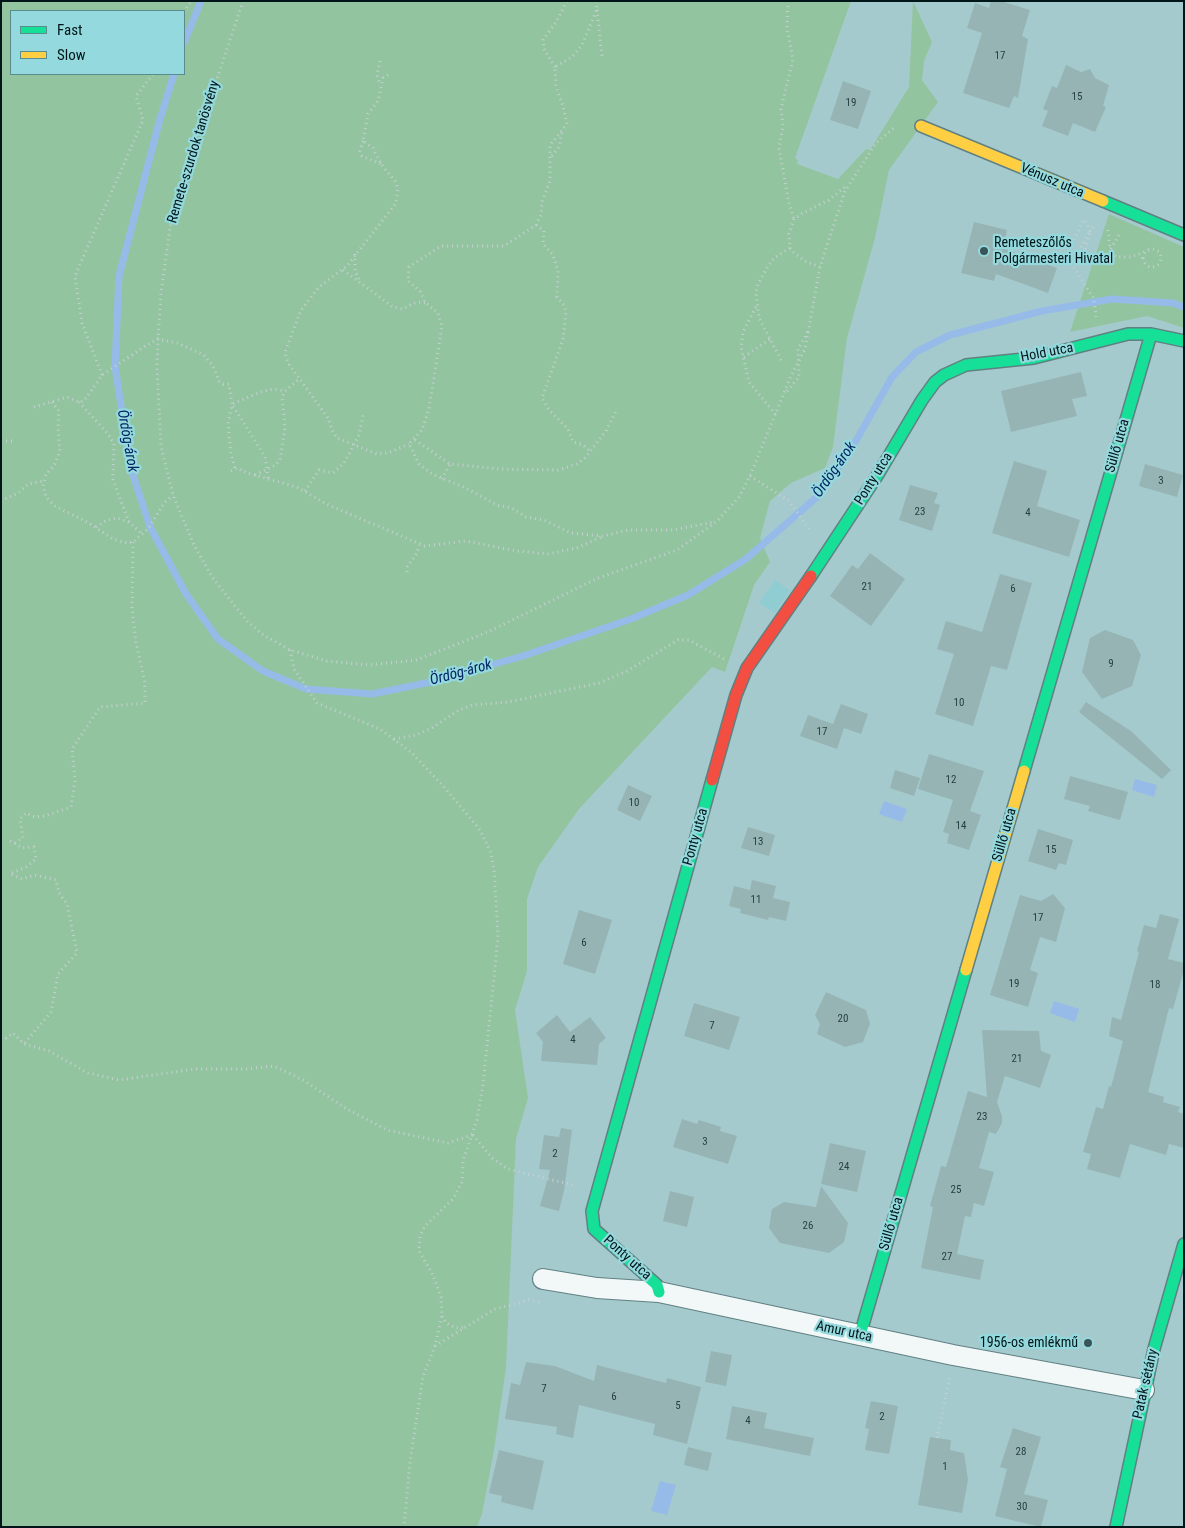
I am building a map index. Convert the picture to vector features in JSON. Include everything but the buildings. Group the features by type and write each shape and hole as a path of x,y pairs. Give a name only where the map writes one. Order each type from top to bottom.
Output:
{"street":[{"name":"Vénusz utca","path":"921,126 1184,235"},
{"name":"Hold utca","path":"922,400 935,382 944,375 966,365 1034,358 1119,335 1151,334 1184,342"},
{"name":"Süllő utca","path":"860,1335 1151,334"},
{"name":"Ponty utca","path":"659,1292 657,1285 594,1229 592,1212 733,705 747,668 838,536 922,400"},
{"name":"Patak sétány","path":"1116,1527 1144,1390 1184,1244"},
{"name":"Amur utca","path":"543,1278 597,1288 659,1292 860,1335 1144,1390"}],"path":[{"name":"Remete-szurdok tanösvény","path":"243,1 175,207 161,293 157,367 161,446 172,495 194,545 212,577 247,621 272,641 290,650 316,659 343,664 369,665 416,660 488,632 598,578 677,550 717,521 739,497 777,416 785,394"},
{"path":"363,141 376,152 381,164 394,179 398,188 396,203 343,270 320,286 301,310 285,347 285,357 328,418 335,436 343,442 377,454 388,453 410,444 422,430 429,409 442,326 438,313 427,304 420,291 408,281 411,264 441,246 504,246 536,225 542,215 542,202 549,185 550,145 562,131 567,121 556,87 555,67 544,49 543,40 556,22 567,1"},
{"path":"596,1 602,56"},
{"path":"788,1 787,28 793,59 781,109 783,126 779,148 789,204 794,219"},
{"path":"555,67 572,57 582,45 597,9"},
{"path":"380,61 377,74 381,88"},
{"path":"102,375 82,323 75,276 143,120 136,96 152,75"},
{"path":"381,164 362,156 360,152 368,114 378,101 383,78 388,75"},
{"path":"785,394 808,342 814,293 820,267 842,199 849,184 876,143 887,133 900,124 921,126"},
{"path":"551,157 559,147 562,131"},
{"path":"820,267 798,257 790,248 788,234 794,219 807,210 838,195 849,184"},
{"path":"1131,213 1110,250 1116,257 1122,259 1149,250 1154,249 1161,256 1161,260 1155,267 1146,265 1143,261 1145,252 1149,250"},
{"path":"1090,231 1084,218 1070,248 1071,263 1089,290 1095,304 1096,316"},
{"path":"1083,248 1090,231 1096,224"},
{"path":"536,225 544,231 543,244 553,255 558,271 557,297 564,305 566,312 563,339 542,398 549,410 568,430 574,444 583,445 591,452"},
{"path":"777,416 749,382 741,337 756,306 758,284 761,275 774,258 790,248"},
{"path":"356,252 355,271 360,282"},
{"path":"343,270 393,307 402,308 417,302 427,304"},
{"path":"756,306 770,339 782,360"},
{"path":"785,394 799,377 798,349 811,325"},
{"path":"79,402 86,400 102,375 158,339 189,346 204,355 213,366 221,384 229,384 232,404 228,419 231,454 235,468"},
{"path":"744,357 770,339"},
{"path":"255,475 278,463 281,456 286,421 282,401 285,390 300,379"},
{"path":"232,404 261,392 274,389 285,390"},
{"path":"34,406 66,397 79,402 108,434 114,444 114,480 129,522 142,534"},
{"path":"51,402 60,411 58,428 60,451 54,466 46,474 43,481 43,490 48,500 64,511 96,527 118,541 127,544 133,542 153,523 165,502 172,495"},
{"path":"232,404 262,451 268,478"},
{"path":"414,440 450,464 500,469 558,470 577,464 591,452 616,411"},
{"path":"305,491 319,470 333,473 340,469 355,445 363,415"},
{"path":"1,441 16,440"},
{"path":"410,444 415,458 424,470 442,479 466,488 497,505 512,508 526,517 544,520 571,533 603,536"},
{"path":"442,479 450,464"},
{"path":"231,471 235,468"},
{"path":"235,468 305,491 326,504 419,545 466,541 517,551 548,554 577,548 603,536 628,530 673,530 717,521"},
{"path":"750,476 776,491 795,508 803,519"},
{"path":"1,501 18,493 28,484 43,481"},
{"path":"96,527 112,519 129,522"},
{"path":"24,1044 51,1012 58,974 77,953 67,904 59,893 56,880 34,875 22,879 10,874 26,867 36,859 34,847 23,848 12,842 22,838 20,819 26,813 35,817 45,816 71,807 75,780 72,749 100,707 145,703 146,683 136,642 132,609 133,542"},
{"path":"407,572 407,567 417,553 419,545"},
{"path":"394,739 416,735 432,728 459,710 472,705 508,702 599,684 627,671 678,640 689,640 747,668"},
{"path":"290,650 294,669 317,703 374,727 394,739 424,766 470,816 486,842 494,870 498,928 496,958 483,1084 473,1135 463,1161 462,1182 453,1199 425,1226 420,1236 420,1251 432,1273 441,1297 442,1315 435,1346 422,1376 410,1462 404,1527"},
{"path":"1,1036 6,1038 13,1033 24,1044 49,1051 88,1073 119,1080 195,1068 246,1069 274,1066 303,1080 346,1109 388,1130 436,1142 448,1143 473,1135"},
{"path":"473,1135 492,1158 508,1169 533,1177 581,1186 600,1185"},
{"path":"435,1346 495,1309 529,1300 548,1303"},
{"path":"442,1315 446,1323 456,1328 469,1326"},
{"path":"937,1438 946,1398"}],"shaded area":[{"path":"775,580 790,590 775,613 759,603"},
{"path":"1135,779 1157,785 1154,797 1132,790"},
{"path":"884,801 907,809 902,822 879,814"},
{"path":"1054,1001 1079,1009 1075,1022 1050,1013"},
{"path":"660,1481 676,1485 667,1515 651,1511"}],"green space":[{"path":"1,1 851,1 795,158 798,160 797,164 838,179 866,149 870,150 909,87 913,1 932,42 924,61 922,80 938,102 889,170 875,238 847,338 833,447 825,468 791,483 770,501 760,538 770,562 754,585 725,672 712,667 579,809 538,867 527,899 527,971 515,1010 528,1098 516,1139 506,1368 494,1450 482,1514 477,1527 1,1527"},
{"path":"1109,214 1184,247 1184,328 1147,316 1070,332"}],"waterway":[{"name":"Ördög-árok","path":"185,41 201,1"},
{"name":"Ördög-árok","path":"174,75 160,119 119,276 115,367 131,469 150,527 186,594 218,639 263,671 306,689 372,694 431,682 523,656 631,619 688,595 746,559 817,497 848,455 892,377 916,352 950,335 1042,311 1112,299 1173,303 1184,307"}],"traffic: fast":[{"path":"1103,201 1184,235"},
{"path":"811,576 877,476 922,400 935,382 944,375 966,365 1034,358 1128,334 1151,334 1184,341"},
{"path":"1024,771 1151,334"},
{"path":"659,1292 657,1285 594,1229 592,1211 712,780"},
{"path":"860,1335 966,970"},
{"path":"1116,1527 1154,1349 1184,1244"}],"traffic: slow":[{"path":"921,126 1103,201"},
{"path":"966,970 1024,771"}],"traffic: jam":[{"path":"712,780 736,695 747,668 811,576"}],"place":[{"name":"Remeteszőlős Polgármesteri Hivatal","path":"984,251"},
{"name":"1956-os emlékmű","path":"1088,1343"}]}
